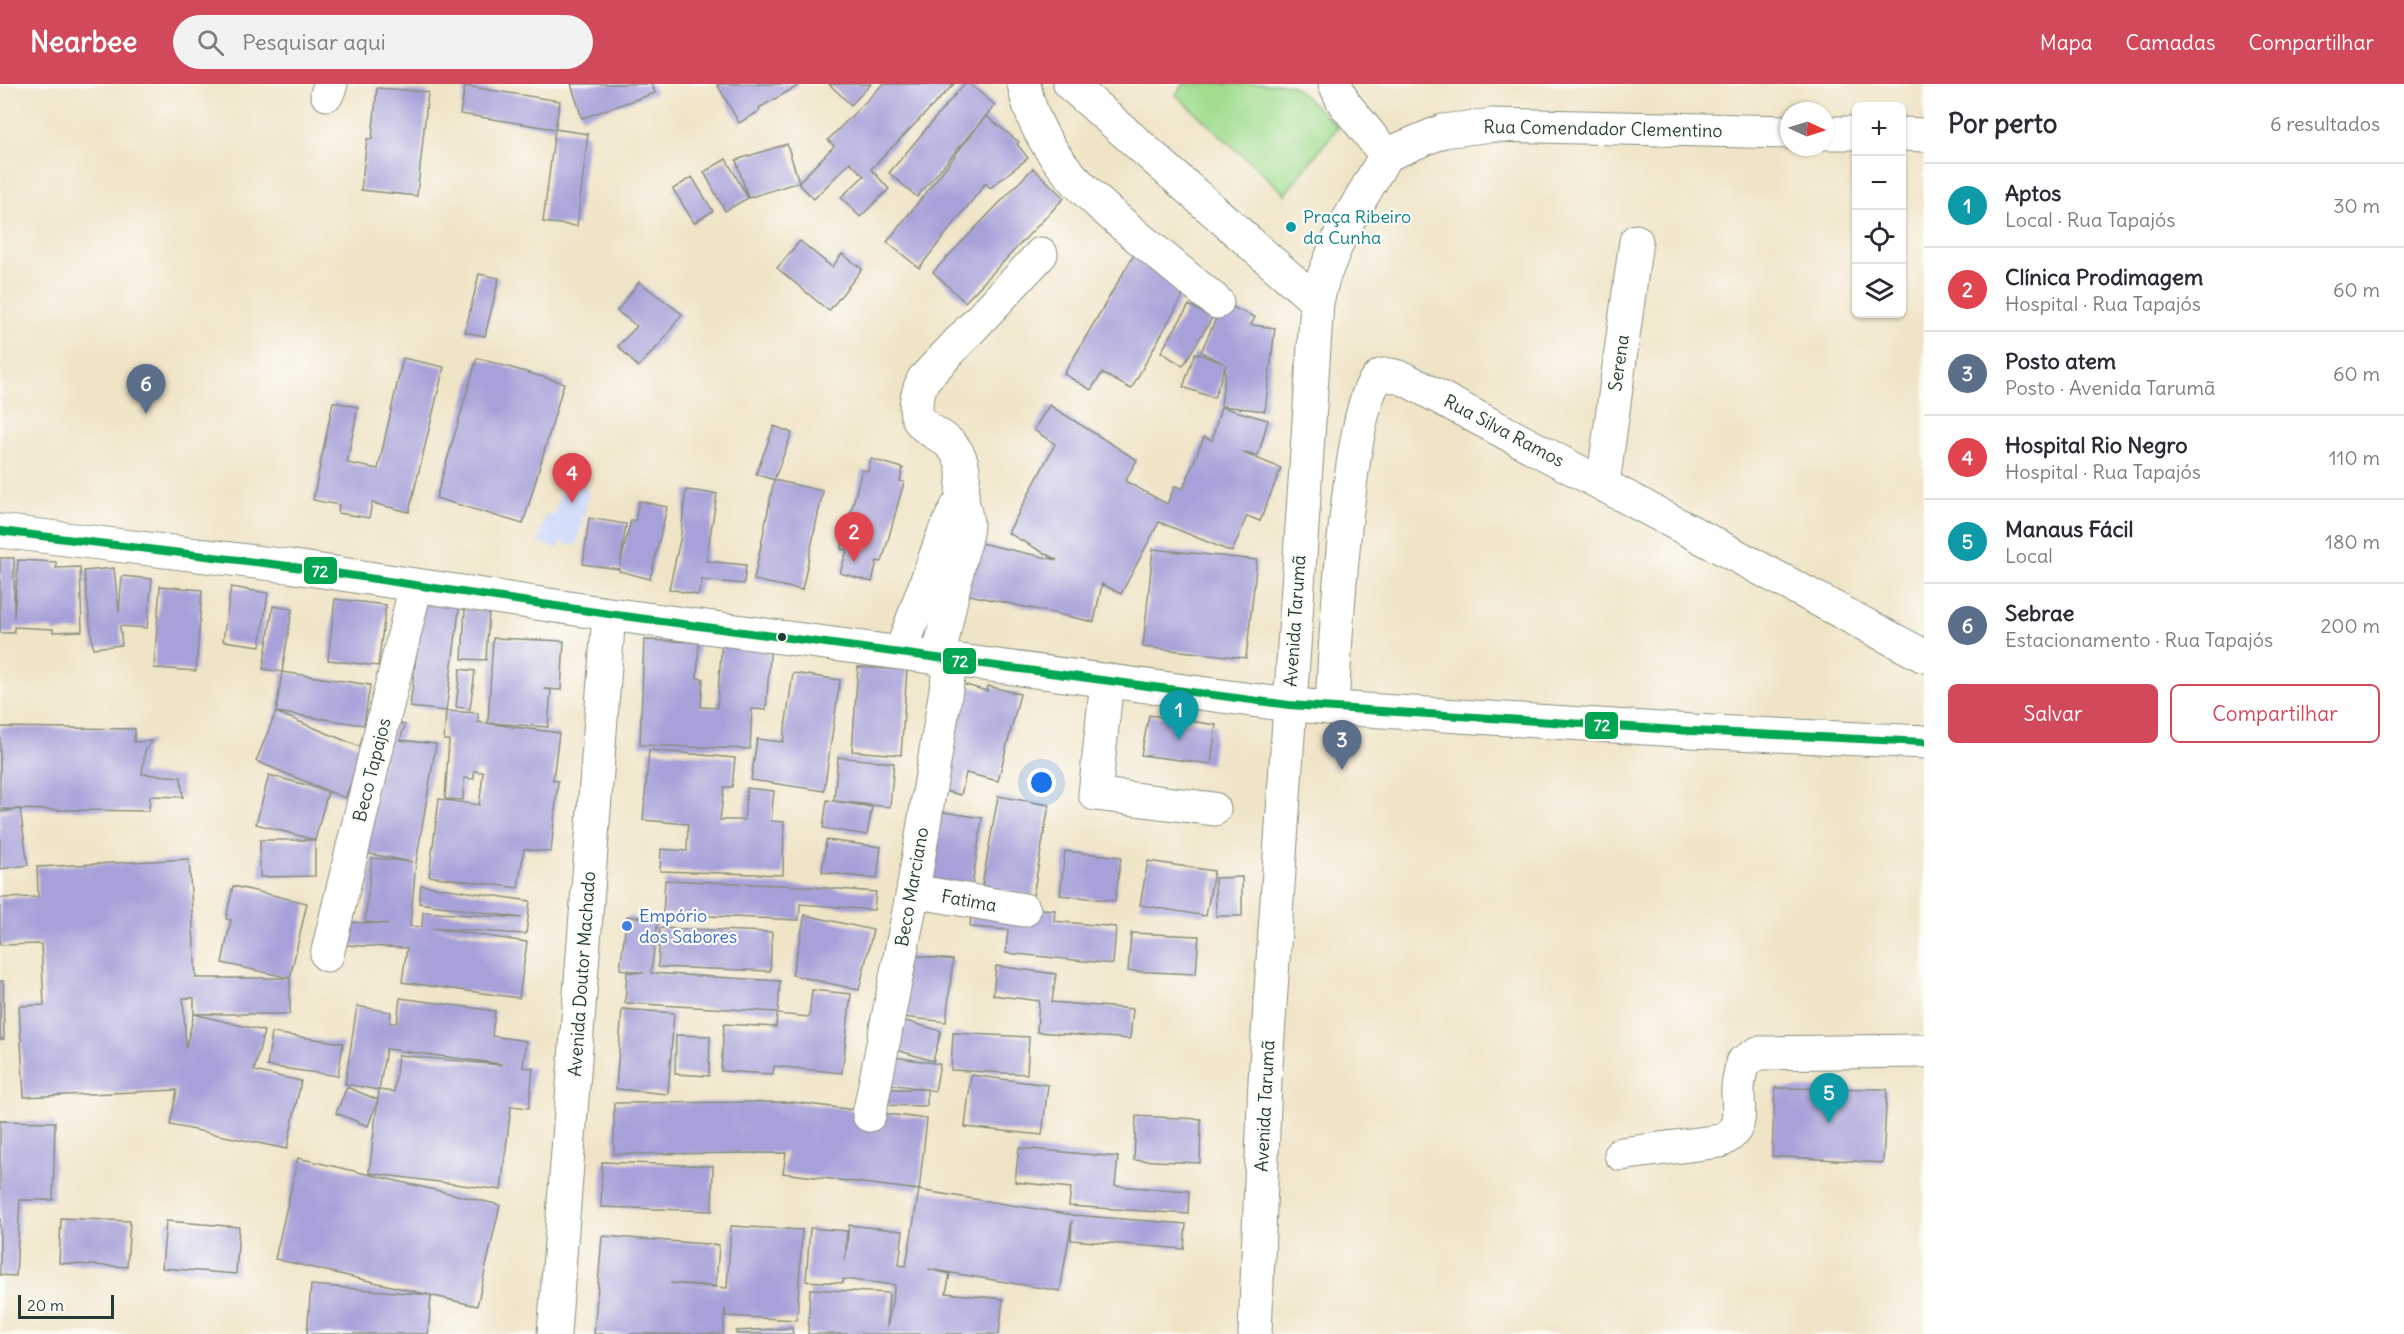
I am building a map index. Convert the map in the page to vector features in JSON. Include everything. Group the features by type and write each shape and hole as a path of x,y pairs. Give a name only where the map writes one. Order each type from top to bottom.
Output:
{"street":[{"path":"1024,84 1026,98 1038,128 1063,166 1087,194 1217,302"},
{"path":"1071,84 1317,302"},
{"path":"1335,84 1344,103 1386,155"},
{"name":"Rua Comendador Clementino","path":"1386,155 1443,131 1492,125 1780,132"},
{"path":"1834,133 1852,133"},
{"path":"1906,134 1924,135"},
{"name":"Avenida Tarumã","path":"1255,1334 1265,1080 1317,302 1323,278 1342,231 1386,155"},
{"name":"Serena","path":"1603,484 1636,241"},
{"name":"Beco Marciano","path":"869,1114 913,891 945,658 967,524 962,497 962,463 952,447 939,435 922,425 915,413 916,397 923,380 1041,254"},
{"name":"Rua Silva Ramos","path":"1332,709 1337,596 1359,425 1373,384 1379,377 1388,375 1405,379 1924,656"},
{"path":"902,652 944,532 962,497"},
{"path":"0,531 288,566 609,614 1289,705 1828,739 1924,742"},
{"name":"Beco Tapajos","path":"327,955 416,585"},
{"name":"Avenida Doutor Machado","path":"554,1334 609,614"},
{"path":"1107,680 1095,794 1214,809"},
{"name":"Fatima","path":"913,891 1024,910"},
{"path":"1621,1154 1720,1141 1731,1136 1739,1120 1738,1088 1742,1063 1758,1053 1924,1051"}],"shaded area":[{"path":"567,464 588,468 584,488 589,492 576,547 561,541 558,549 538,543 546,514 554,516"}],"green space":[{"path":"1184,84 1291,84 1338,127 1285,194 1176,95"}],"building":[{"path":"571,84 652,84 655,93 582,118"},
{"path":"717,84 801,84 759,108 760,111 739,123"},
{"path":"829,84 871,84 851,105"},
{"path":"883,84 954,84 871,169 889,189 860,217 841,197 864,176 850,162 814,199 798,183 834,146 828,140"},
{"path":"964,84 970,84 995,105 917,197 889,173"},
{"path":"465,86 560,101 555,129 460,114"},
{"path":"377,88 428,92 417,196 361,190 367,139 372,139"},
{"path":"986,116 1019,142 1017,144 1028,158 990,188 986,183 919,268 887,242"},
{"path":"555,129 588,134 577,226 543,222"},
{"path":"787,144 799,182 748,198 736,160"},
{"path":"726,159 748,198 725,211 704,172"},
{"path":"1033,168 1064,198 965,302 933,272"},
{"path":"692,177 713,211 694,223 673,189"},
{"path":"800,241 832,267 842,254 862,269 829,311 777,268"},
{"path":"1135,253 1190,283 1131,389 1102,373 1091,390 1064,374"},
{"path":"479,274 499,278 485,336 465,332"},
{"path":"639,282 682,314 661,343 638,367 618,346 637,326 617,311"},
{"path":"1223,303 1255,317 1251,325 1275,328 1265,411 1221,406 1226,364 1214,398 1183,387 1195,353 1223,363 1201,352"},
{"path":"1189,305 1212,318 1183,366 1161,352"},
{"path":"403,358 444,367 409,512 372,503 369,518 338,513 339,505 313,500 333,402 358,407 347,463 378,469"},
{"path":"477,358 564,383 523,524 436,498"},
{"path":"1049,405 1137,460 1125,481 1167,504 1175,486 1183,489 1204,437 1212,440 1221,407 1268,420 1258,456 1241,452 1281,468 1260,521 1247,516 1232,552 1159,522 1121,594 1102,584 1094,622 960,593 971,541 1057,560 1008,533 1055,444 1034,430"},
{"path":"774,426 792,433 774,480 756,474"},
{"path":"871,459 903,468 900,481 904,482 882,562 877,561 872,582 840,573 847,550 841,549 862,470 868,471"},
{"path":"774,480 823,491 802,590 754,580"},
{"path":"686,490 717,494 706,561 746,565 744,584 702,580 698,595 669,589 680,540"},
{"path":"639,501 667,507 650,579 619,571 619,569 583,564 589,518 626,524 620,565 631,520 635,521"},
{"path":"1153,549 1257,560 1246,658 1143,647"},
{"path":"0,558 14,558 14,618 18,560 56,562 56,568 80,567 82,631 53,632 53,629 14,627 14,633 0,633"},
{"path":"114,568 119,612 122,576 152,579 147,628 120,626 122,645 93,648 84,571"},
{"path":"160,586 202,590 196,671 154,668"},
{"path":"231,587 268,593 260,646 223,641"},
{"path":"423,598 460,603 446,711 410,707"},
{"path":"335,599 386,605 378,666 328,660"},
{"path":"273,606 292,609 282,672 263,669"},
{"path":"465,609 489,610 486,660 462,659"},
{"path":"493,638 564,641 561,690 544,689 551,690 548,727 488,723"},
{"path":"722,639 771,643 766,710 752,709 750,749 640,745 644,640 699,642 697,678 703,679 701,707 717,708"},
{"path":"858,667 907,670 901,755 852,751"},
{"path":"460,669 475,671 470,709 456,707"},
{"path":"282,672 370,685 364,725 276,712"},
{"path":"793,673 840,680 824,791 751,780 757,739 783,742"},
{"path":"948,680 987,691 988,686 1020,694 998,781 966,773 961,795 921,785"},
{"path":"446,711 478,713 478,722 559,733 553,780 558,781 551,852 524,849 518,888 429,876 439,799 479,805 483,772 474,771 474,779 464,778 463,800 445,799 449,740 444,740"},
{"path":"276,712 365,749 345,798 256,761"},
{"path":"1149,715 1216,725 1211,764 1141,755"},
{"path":"393,722 405,725 400,740 436,744 416,863 410,926 422,927 423,912 522,918 419,903 421,885 530,901 526,934 431,928 527,942 519,998 402,982 407,948 345,945 347,922 388,924 365,922 372,858 412,862 359,852"},
{"path":"0,727 135,729 134,742 152,741 145,751 142,774 181,777 183,797 150,796 149,811 0,809"},
{"path":"649,750 735,758 732,787 724,787 720,820 744,820 747,788 774,791 771,821 784,822 783,875 660,871 661,849 687,851 688,824 643,820"},
{"path":"838,757 894,763 890,807 834,801"},
{"path":"269,775 328,791 315,840 256,824"},
{"path":"998,796 1049,805 1033,896 982,886"},
{"path":"827,800 872,807 867,835 823,828"},
{"path":"918,808 982,818 972,887 908,877"},
{"path":"20,809 28,865 0,869 0,812"},
{"path":"260,840 315,840 315,876 260,877"},
{"path":"826,840 881,847 877,879 822,872"},
{"path":"1065,851 1121,857 1115,901 1060,895"},
{"path":"189,859 196,978 290,978 290,1014 194,1014 264,1031 254,1071 301,1081 287,1149 170,1125 177,1090 24,1097 19,1006 44,1005 41,944 0,945 0,898 38,897 37,867","holes":["183,998 194,998 194,1014 186,1048"]},
{"path":"1148,861 1214,871 1206,916 1140,905"},
{"path":"1242,877 1242,916 1216,916 1215,878"},
{"path":"665,880 876,892 874,910 800,904 799,920 663,914"},
{"path":"233,886 307,903 290,978 222,963 231,920 226,919"},
{"path":"972,904 1055,910 1054,921 1116,927 1113,964 1006,953 1008,930 970,927"},
{"path":"805,915 873,930 859,990 792,975"},
{"path":"627,916 658,920 651,973 780,981 778,1012 625,1003 627,972 644,973 620,969"},
{"path":"660,928 772,932 770,971 658,967"},
{"path":"1131,933 1199,936 1196,974 1128,971"},
{"path":"892,953 953,960 946,1022 885,1015 941,1031 933,1061 877,1044"},
{"path":"996,966 1056,974 1052,1002 1133,1009 1130,1039 1037,1032 1039,1001 993,995"},
{"path":"0,981 3,981 4,1039 0,1039"},
{"path":"812,990 851,994 842,1073 774,1066 773,1074 721,1071 724,1024 776,1027 777,1014 809,1017"},
{"path":"400,998 495,1011 492,1036 526,1041 523,1067 533,1068 529,1108 511,1106 501,1190 369,1173 379,1090 345,1084 357,1006 391,1012 390,1023 397,1023","holes":["386,1049 501,1064 501,1065 398,1055 394,1092 379,1090"]},
{"path":"622,1009 674,1013 668,1094 616,1089"},
{"path":"272,1033 343,1043 338,1076 267,1066"},
{"path":"953,1033 1029,1037 1027,1074 951,1070"},
{"path":"676,1035 710,1036 709,1076 675,1074"},
{"path":"876,1054 940,1064 935,1091 872,1081"},
{"path":"971,1075 1048,1085 1042,1135 965,1127"},
{"path":"347,1087 378,1100 368,1126 336,1113"},
{"path":"1775,1088 1887,1089 1883,1163 1772,1156"},
{"path":"873,1089 927,1089 927,1106 872,1105"},
{"path":"792,1102 927,1119 919,1190 783,1173 786,1153 614,1154 614,1103"},
{"path":"1136,1116 1201,1119 1200,1163 1134,1160"},
{"path":"0,1121 55,1122 53,1200 20,1200 16,1276 0,1275"},
{"path":"1019,1148 1118,1157 1115,1186 1189,1191 1188,1214 1069,1206 1071,1188 1015,1182"},
{"path":"298,1158 500,1205 477,1306 275,1259"},
{"path":"602,1162 713,1166 712,1211 601,1207"},
{"path":"919,1190 1073,1215 1186,1224 1184,1249 1071,1240 1072,1220 1060,1291 928,1269 950,1274 946,1293 1003,1299 999,1334 808,1334 810,1289 889,1293 887,1328 895,1285 843,1279 843,1283 806,1281 810,1228 847,1231 845,1262 849,1225 903,1231 899,1265 906,1266"},
{"path":"61,1218 130,1221 127,1267 59,1263"},
{"path":"166,1221 239,1227 236,1274 162,1268"},
{"path":"731,1226 802,1230 797,1320 726,1316 725,1308 723,1334 594,1334 602,1236 719,1245 716,1286 670,1283 727,1288"},
{"path":"311,1285 431,1295 428,1334 307,1334"},
{"path":"792,1328 793,1334 736,1334 736,1331"}],"transit line":[{"name":"72","path":"0,531 288,566 609,614 1289,705 1692,731 1924,742"}],"place":[{"name":"Praça Ribeiro da Cunha","path":"1291,227"},
{"name":"Sebrae","path":"146,414"},
{"name":"Hospital Rio Negro","path":"572,503"},
{"name":"Clínica Prodimagem","path":"854,562"},
{"name":"Aptos","path":"1179,740"},
{"name":"Posto atem","path":"1342,770"},
{"name":"Empório dos Sabores","path":"627,926"},
{"name":"Manaus Fácil","path":"1829,1123"}]}
